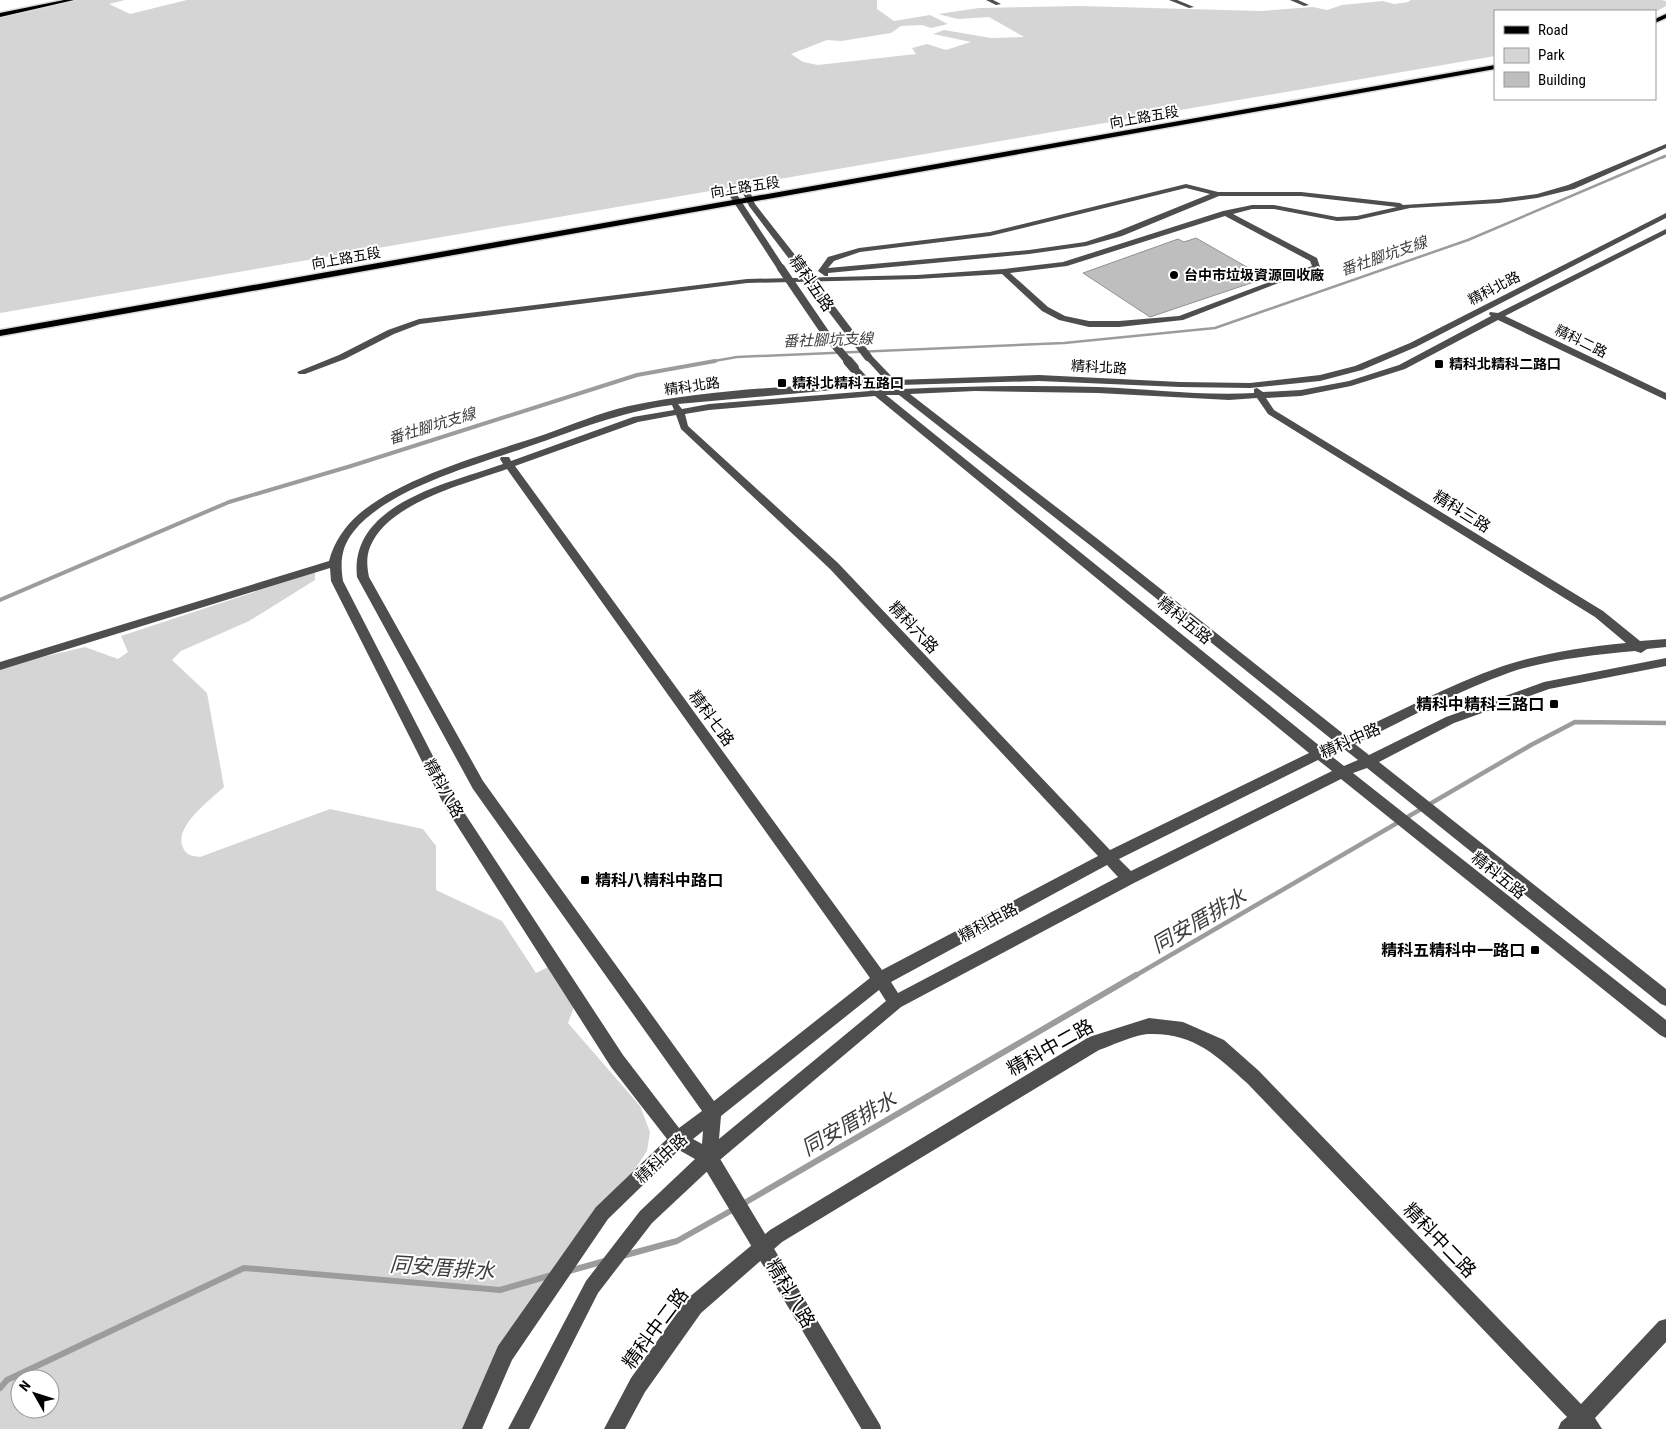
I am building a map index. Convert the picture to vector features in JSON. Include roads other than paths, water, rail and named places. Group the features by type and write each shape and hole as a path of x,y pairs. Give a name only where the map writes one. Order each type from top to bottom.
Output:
{"main road":[{"path":"0,15 71,0"},
{"name":"向上路五段","path":"747,194 1494,62"},
{"name":"向上路五段","path":"67,312 733,196 1494,67"},
{"name":"向上路五段","path":"0,333 733,196"}],"street":[{"path":"988,0 998,4"},
{"path":"1172,0 1191,7"},
{"path":"1293,0 1306,5"},
{"path":"822,271 831,259 859,250 990,234 1186,186 1218,194 1301,194 1410,206 1499,201 1537,196 1572,187 1666,146"},
{"name":"精科五路","path":"747,194 868,357 901,392 1095,543 1666,999"},
{"path":"822,271 1029,252 1086,244 1119,234 1218,194"},
{"name":"精科五路","path":"733,196 828,337 867,384 877,393 1342,772 1666,1030"},
{"path":"302,372 342,357 391,332 419,322 747,281 916,277 1004,272 1064,264 1226,213 1252,207 1274,207 1336,218 1357,218 1410,206"},
{"path":"1004,272 1045,309 1062,318 1089,324 1119,324 1180,318 1317,266 1314,260 1226,213"},
{"name":"精科北路","path":"508,465 636,419 709,407 877,393 1011,388 1098,390 1211,397 1257,391 1309,380 1359,368 1405,349 1666,216"},
{"name":"精科北路","path":"500,453 625,410 714,396 892,382 1045,378 1301,393 1380,375 1402,367 1666,231"},
{"path":"822,271 830,280"},
{"name":"精科二路","path":"1484,310 1666,397"},
{"name":"精科三路","path":"1257,391 1271,412 1599,614 1661,662"},
{"name":"精科六路","path":"673,402 680,413 684,428 834,566 1129,879"},
{"path":"0,666 334,563 340,546 353,528 381,503 416,484 500,453"},
{"name":"精科七路","path":"500,453 896,1002"},
{"name":"精科八路","path":"508,465 417,499 386,518 371,534 362,552 361,569 363,577 478,785 713,1113"},
{"name":"精科八路","path":"334,563 337,580 450,801 617,1061 678,1140 709,1158 872,1429"},
{"name":"精科中路","path":"472,1429 505,1353 602,1214 678,1140 881,979 1108,857 1320,753 1346,743 1466,685 1508,669 1550,658 1666,644"},
{"name":"精科中路","path":"518,1429 592,1287 646,1217 709,1158 896,1002 1129,879 1450,720 1548,685 1661,662"},
{"name":"精科中二路","path":"614,1429 638,1385 694,1306 776,1236 1095,1043 1149,1026 1183,1030 1218,1046 1253,1077 1581,1425"},
{"path":"709,1158 713,1113"},
{"path":"1581,1425 1666,1328"}],"waterway":[{"name":"番社腳坑支線","path":"708,362 737,357 1064,343 1215,328 1468,240 1665,156"},
{"name":"番社腳坑支線","path":"1662,158 1666,156"},
{"name":"番社腳坑支線","path":"0,600 229,502 351,466 637,375 715,361"},
{"name":"同安厝排水","path":"1133,977 1531,745 1575,722 1666,723"},
{"name":"同安厝排水","path":"741,1205 1136,975"},
{"name":"同安厝排水","path":"622,1256 677,1241 734,1209"},
{"name":"同安厝排水","path":"569,1271 605,1261"},
{"name":"同安厝排水","path":"0,1388 7,1380 244,1268 500,1290 552,1275"}],"place":[{"name":"台中市垃圾資源回收廠","path":"1174,275"},
{"name":"精科北精科二路口","path":"1439,364"},
{"name":"精科北精科五路口","path":"782,383"},
{"name":"精科中精科三路口","path":"1554,704"},
{"name":"精科八精科中路口","path":"585,880"},
{"name":"精科五精科中一路口","path":"1535,950"}]}
